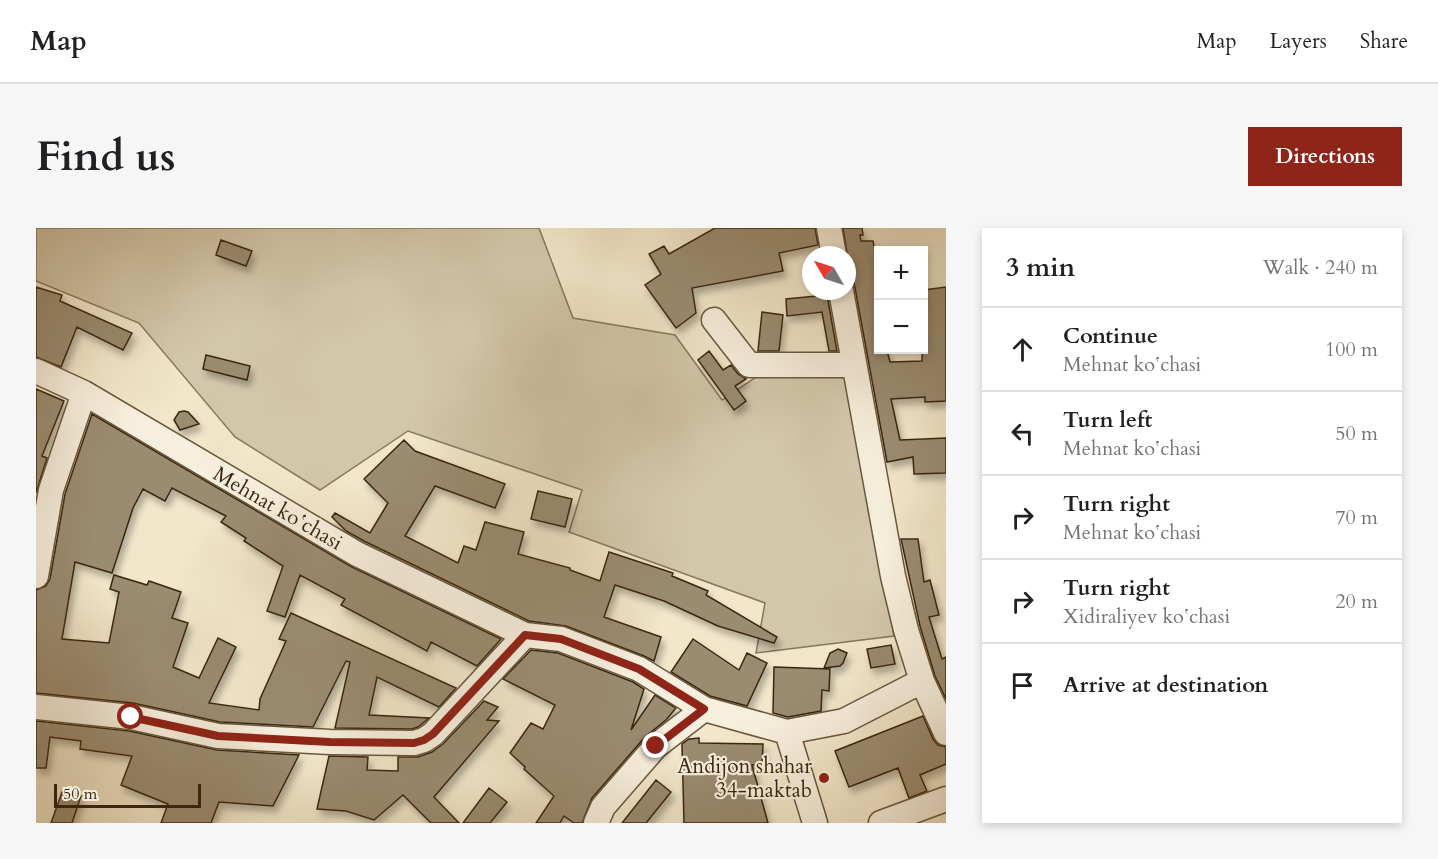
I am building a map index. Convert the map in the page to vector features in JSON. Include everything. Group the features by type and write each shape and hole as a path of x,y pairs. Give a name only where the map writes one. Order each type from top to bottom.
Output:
{"street":[{"path":"829,228 832,246"},
{"path":"843,300 893,576 906,630 922,681 946,733"},
{"path":"714,320 749,364 854,365"},
{"name":"Mehnat koʻchasi","path":"36,371 84,393 357,554 525,635 561,639 639,669 704,709 787,732 844,721 922,681"},
{"path":"36,576 51,490 84,393"},
{"path":"36,707 131,717 218,736 330,742 414,743 433,734 525,635"},
{"path":"596,823 603,807 656,746 704,709"},
{"path":"787,732 815,823"},
{"path":"881,823 946,799"}],"shaded area":[{"path":"36,228 539,228 573,318 675,335 722,400 765,371 847,369 894,636 756,653 765,603 569,532 582,490 408,431 320,490 235,437 139,323 36,281"}],"building":[{"path":"715,228 815,228 818,245 802,246 802,248 779,253 783,271 692,288 696,313 676,328 645,285 661,274 649,254 664,246 669,254"},
{"path":"843,228 862,228 861,241 873,241 874,354 888,354 890,362 922,361 922,354 928,354 928,289 946,287 946,401 925,402 925,397 891,399 900,440 946,438 946,473 914,474 913,457 887,462 856,293 856,246 846,246"},
{"path":"221,240 252,251 246,266 216,255"},
{"path":"36,287 62,295 60,301 132,333 123,350 77,327 61,367 36,357"},
{"path":"802,297 802,300 828,300 837,351 829,351 822,312 787,316 786,299"},
{"path":"762,312 783,315 779,351 758,351"},
{"path":"709,351 723,370 731,365 738,374 746,379 735,386 746,401 734,410 698,360"},
{"path":"206,355 250,366 247,380 203,369"},
{"path":"36,389 64,401 42,456 47,458 36,493"},
{"path":"179,412 188,412 199,424 180,430 174,420"},
{"path":"92,414 350,566 501,639 477,666 431,642 427,651 341,605 345,599 300,575 285,617 267,611 283,566 244,541 246,538 221,522 226,516 172,488 165,501 143,489 133,508 112,573 75,562 62,639 109,643 119,592 110,589 114,575 147,585 149,581 181,592 172,618 188,623 173,667 199,678 218,638 236,647 209,703 259,710 260,699 286,641 279,639 291,613 456,688 439,707 377,677 369,715 429,718 412,729 335,728 350,662 346,661 313,727 220,722 133,703 36,693 36,590 46,586 50,579 65,494"},
{"path":"404,440 415,451 505,484 495,508 435,486 405,536 458,563 464,546 476,550 485,522 524,532 518,554 570,568 570,570 600,581 609,552 673,573 672,576 708,591 706,595 777,637 774,643 718,626 664,601 615,585 604,617 661,637 654,661 566,626 529,621 346,531 332,517 335,513 370,533 388,503 364,479"},
{"path":"538,491 572,499 565,527 531,519"},
{"path":"901,539 918,539 924,582 930,580 939,615 929,617 942,659 946,657 946,699 935,676 920,626"},
{"path":"693,639 739,670 747,653 767,663 747,706 710,696 671,672"},
{"path":"891,645 895,664 871,668 867,649"},
{"path":"838,649 847,653 843,663 840,666 824,668 830,653"},
{"path":"531,650 558,653 633,682 644,689 631,730 655,695 676,708 666,720 645,737 592,798 582,823 574,823 564,816 560,823 536,823 554,796 510,753 531,723 543,729 555,705 503,679"},
{"path":"774,667 830,669 829,691 822,690 821,711 788,717 773,713"},
{"path":"484,701 498,707 487,720 499,721 434,797 459,823 431,823 403,795 374,820 346,811 317,809 329,756 368,757 367,770 398,771 398,757 418,757 432,752 443,744"},
{"path":"923,716 933,739 938,745 946,747 946,764 920,775 927,791 909,798 898,768 849,787 835,751"},
{"path":"36,721 129,731 217,750 299,755 273,806 219,802 211,823 161,823 168,804 121,785 132,756 80,749 81,741 50,737 46,768 36,768"},
{"path":"699,738 699,743 763,744 762,765 752,765 768,823 684,823 682,744 689,739"},
{"path":"656,780 671,792 646,823 622,823"},
{"path":"489,788 507,802 490,823 463,823"},
{"path":"62,792 81,796 72,823 51,823"}],"place":[{"name":"Andijon shahar 34-maktab","path":"824,778"}],"route":[{"path":"131,717 218,736 330,742 414,743 433,734 525,635 561,639 639,669 704,709 656,746"}]}
